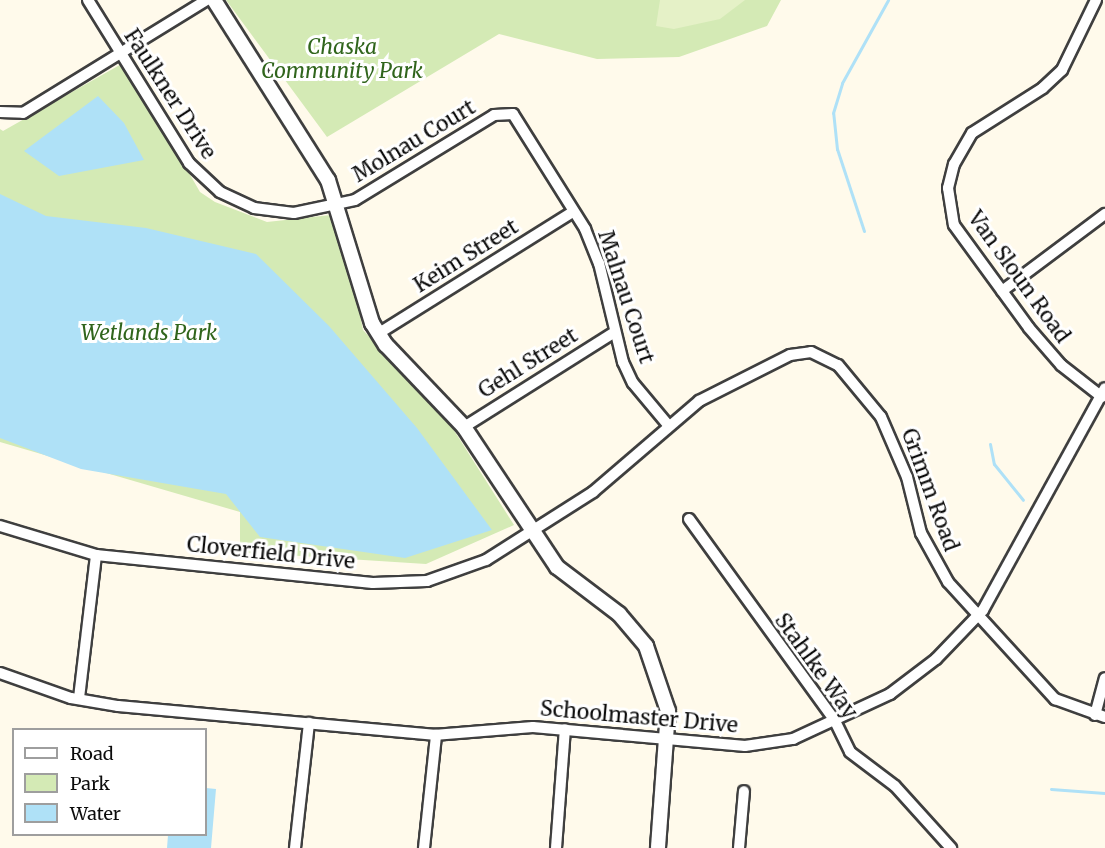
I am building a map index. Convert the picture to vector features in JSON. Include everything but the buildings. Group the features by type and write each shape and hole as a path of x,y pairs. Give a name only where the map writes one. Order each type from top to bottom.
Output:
{"street":[{"name":"Faulkner Drive","path":"88,0 118,52 189,163 220,192 274,212 337,206"},
{"path":"0,112 22,113 118,52 207,0"},
{"path":"214,0 300,132 328,180 379,333 421,386 464,427 530,531 557,567 620,614 646,646 665,691 667,738 658,848"},
{"name":"Van Sloun Road","path":"1096,0 1062,70 1043,88 972,133 954,164 948,188 954,225 1044,348 1103,394"},
{"name":"Molnau Court","path":"337,206 376,190 494,116 515,109"},
{"name":"Malnau Court","path":"515,109 599,263 613,333 633,383 669,426"},
{"name":"Keim Street","path":"379,333 573,212"},
{"path":"1002,291 1105,214"},
{"name":"Gehl Street","path":"464,427 613,333"},
{"name":"Grimm Road","path":"530,531 605,484 699,401 790,355 811,352 830,358 866,397 889,432 929,553 977,616 1054,699 1100,716"},
{"name":"Schoolmaster Drive","path":"0,673 79,698 436,735 565,729 760,746 793,740 899,688 977,616 1008,568 1103,394"},
{"name":"Stahlke Way","path":"689,519 835,721 850,752 895,786 951,848"},
{"name":"Cloverfield Drive","path":"0,526 96,555 404,584 467,569 530,531"},
{"path":"79,698 96,555"},
{"path":"1100,716 1105,678"},
{"path":"295,848 309,723"},
{"path":"556,848 565,729"},
{"path":"424,848 436,735"},
{"path":"739,848 744,791"}],"green space":[{"name":"Chaska Community Park","path":"226,0 781,0 767,26 679,57 597,59 499,34 327,137"},
{"path":"660,0 745,0 720,19 674,29 656,26"},
{"name":"Wetlands Park","path":"125,62 200,192 215,202 267,222 340,214 363,330 450,424 514,525 426,564 240,552 240,512 0,442 0,129 3,131"}],"water":[{"path":"98,96 124,123 144,160 59,176 24,151"},
{"name":"Wetlands Park","path":"0,194 46,216 146,228 256,254 329,326 417,428 492,530 405,558 260,537 226,494 81,469 0,438"},
{"path":"207,788 216,789 211,848 167,848 168,836 207,836"}],"waterway":[{"path":"864,231 837,149 833,113 842,83 888,0"},
{"path":"990,444 994,464 1023,500"},
{"path":"1051,789 1105,793"}]}
